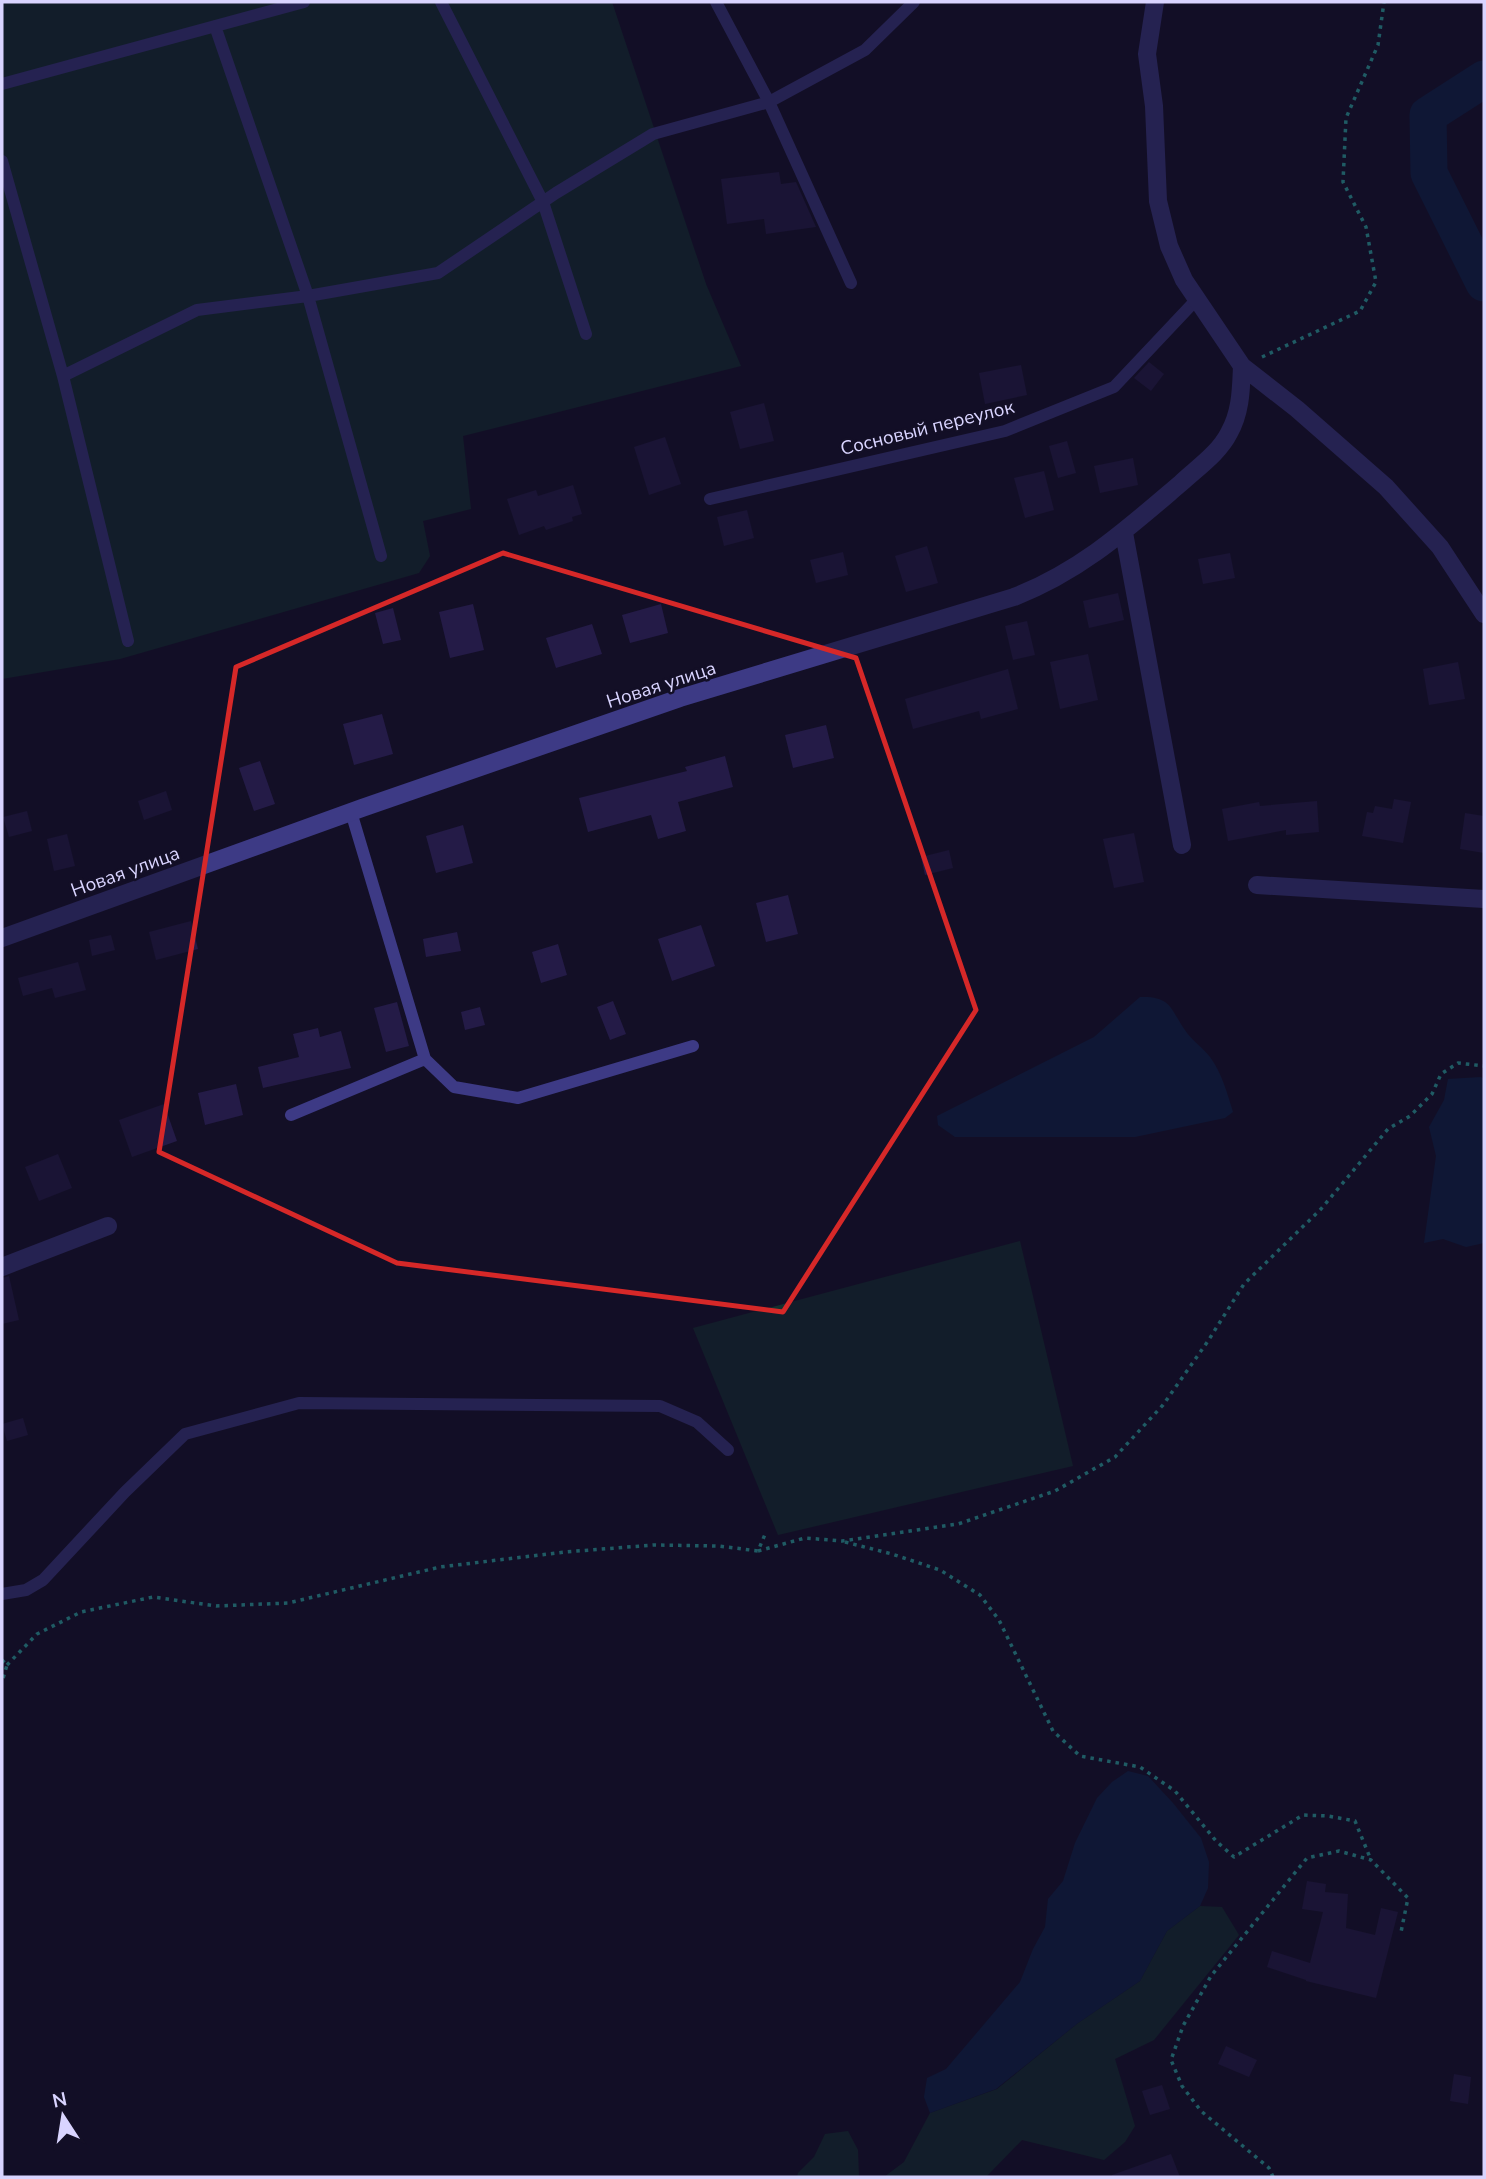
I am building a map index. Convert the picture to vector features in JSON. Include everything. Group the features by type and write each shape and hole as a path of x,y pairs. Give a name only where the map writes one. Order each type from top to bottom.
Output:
{"street":[{"path":"1155,2 1147,54 1154,106 1158,201 1169,246 1184,280 1242,366 1297,409 1386,487 1440,547 1484,614"},
{"name":"Новая улица","path":"2,938 351,812 680,698 1014,597 1047,584 1088,560 1124,533 1210,456 1229,434 1241,404 1242,366"},
{"path":"1124,533 1182,845"},
{"path":"1257,885 1484,899"},
{"path":"2,1267 108,1226"}],"lane":[{"path":"2,84 304,2"},
{"path":"441,2 543,202 586,334"},
{"path":"716,2 769,102 852,283"},
{"path":"64,376 197,310 307,296 438,273 543,202 653,134 769,102 865,50 914,2"},
{"path":"215,26 307,296 381,556"},
{"path":"2,161 64,376 128,641"},
{"name":"Сосновый переулок","path":"710,499 1004,432 1114,387 1196,300"},
{"path":"351,812 425,1059 454,1087 518,1098 693,1046"},
{"path":"291,1115 425,1059"},
{"path":"2,1594 26,1590 43,1580 125,1492 185,1434 299,1403 660,1406 697,1422 728,1450"}],"path":[{"path":"1242,366 1360,311 1376,282 1366,227 1343,182 1346,118 1378,45 1384,2"},
{"path":"842,1541 958,1524 1055,1491 1115,1457 1163,1405 1244,1284 1321,1209 1388,1129 1410,1116 1432,1094 1441,1074 1458,1063 1484,1066"},
{"path":"758,1551 766,1532"},
{"path":"2,1682 7,1665 37,1634 81,1612 153,1597 216,1606 288,1602 440,1567 565,1552 654,1545 719,1546 758,1551 805,1538 842,1541 940,1570 980,1595 999,1620 1053,1731 1080,1756 1140,1767 1175,1791 1202,1825 1234,1857 1303,1815 1355,1821 1371,1860 1408,1898 1401,1932"},
{"path":"2,1660 7,1665"},
{"path":"1273,2177 1269,2168 1201,2110 1182,2086 1171,2060 1183,2026 1210,1976 1307,1858 1339,1852 1371,1860"}],"highlighted area":[{"path":"503,553 856,658 976,1010 783,1312 397,1263 159,1152 236,667"}],"green space":[{"path":"2,2 612,2 706,284 741,366 463,436 471,509 423,521 430,556 419,573 120,659 2,679"},
{"path":"1020,1241 1073,1466 778,1535 693,1328"},
{"path":"1200,1906 1222,1907 1239,1935 1154,2040 1115,2059 1135,2126 1125,2142 1104,2160 1022,2140 986,2177 884,2177 904,2162 930,2113 997,2089 1078,2023 1140,1981 1167,1931"},
{"path":"848,2131 858,2150 859,2177 797,2177 814,2157 825,2134"}],"water":[{"path":"1140,997 1159,999 1170,1006 1187,1033 1214,1063 1233,1112 1225,1118 1135,1137 955,1137 938,1125 937,1116 1094,1037"},
{"path":"1448,1079 1484,1079 1484,1243 1466,1247 1443,1239 1424,1243 1436,1156 1429,1127 1444,1100"},
{"path":"1128,1771 1148,1776 1201,1838 1209,1862 1208,1888 1200,1906 1167,1931 1140,1981 1078,2023 996,2089 930,2113 924,2097 927,2078 946,2069 1020,1982 1045,1927 1048,1899 1063,1881 1075,1843 1097,1798 1112,1782"}],"building":[{"path":"779,172 781,184 796,182 816,227 766,234 764,219 727,224 721,179"},
{"path":"1149,362 1164,374 1151,391 1134,378"},
{"path":"1021,365 1027,395 985,404 979,373"},
{"path":"764,403 774,441 740,449 730,412"},
{"path":"665,437 681,484 649,495 634,447"},
{"path":"1067,441 1076,473 1058,478 1049,446"},
{"path":"1133,458 1138,485 1100,493 1094,466"},
{"path":"1044,471 1054,510 1025,518 1014,478"},
{"path":"573,485 582,514 572,517 573,521 546,530 544,526 519,535 507,499 536,490 538,496"},
{"path":"747,510 754,538 724,546 717,517"},
{"path":"927,546 938,583 906,592 895,556"},
{"path":"843,552 848,575 816,583 810,560"},
{"path":"1230,553 1235,578 1203,584 1198,559"},
{"path":"1118,593 1124,620 1089,628 1083,601"},
{"path":"473,604 484,650 450,658 439,612"},
{"path":"661,604 668,633 630,643 622,615"},
{"path":"393,608 401,640 383,644 375,613"},
{"path":"1027,621 1035,655 1013,660 1005,626"},
{"path":"592,624 602,654 556,668 546,638"},
{"path":"1088,654 1098,700 1060,709 1050,662"},
{"path":"1458,662 1465,699 1429,705 1423,669"},
{"path":"1008,669 1018,709 981,719 979,711 913,729 905,699"},
{"path":"382,714 393,754 354,765 343,724"},
{"path":"826,725 834,758 793,768 785,735"},
{"path":"725,756 733,787 678,802 686,831 658,839 651,815 588,832 579,798 687,771 685,767"},
{"path":"260,761 275,804 254,811 239,768"},
{"path":"166,791 172,810 144,820 138,801"},
{"path":"1394,799 1411,802 1403,843 1362,836 1367,812 1373,813 1375,806 1392,809"},
{"path":"1317,801 1319,832 1286,835 1286,830 1228,841 1222,809 1259,802 1260,806"},
{"path":"27,811 32,831 9,837 3,817"},
{"path":"1465,813 1484,816 1484,853 1460,849"},
{"path":"463,825 473,863 436,873 426,836"},
{"path":"1134,833 1144,882 1114,888 1103,839"},
{"path":"67,834 75,866 54,871 47,839"},
{"path":"949,850 953,868 925,875 921,857"},
{"path":"788,895 798,934 766,942 756,903"},
{"path":"191,921 198,949 156,960 149,932"},
{"path":"701,925 715,966 672,981 658,939"},
{"path":"457,932 461,951 426,957 423,939"},
{"path":"111,935 115,950 92,956 89,940"},
{"path":"558,944 567,975 541,983 532,952"},
{"path":"78,962 86,990 55,998 52,988 23,996 18,978"},
{"path":"613,1001 626,1034 610,1040 597,1007"},
{"path":"397,1002 409,1046 386,1052 374,1008"},
{"path":"480,1007 485,1025 465,1030 461,1012"},
{"path":"318,1028 320,1037 341,1031 351,1068 263,1088 258,1067 299,1057 293,1034"},
{"path":"236,1084 243,1115 205,1125 198,1093"},
{"path":"164,1104 177,1141 132,1157 119,1120"},
{"path":"58,1154 72,1188 39,1201 25,1167"},
{"path":"9,1276 19,1320 2,1324 2,1278"},
{"path":"23,1418 28,1435 7,1441 2,1424"},
{"path":"1307,1881 1326,1884 1325,1892 1348,1894 1346,1928 1375,1935 1381,1908 1398,1912 1376,1998 1306,1981 1267,1967 1272,1951 1310,1963 1323,1912 1302,1909"},
{"path":"1226,2046 1257,2060 1249,2077 1218,2064"},
{"path":"1454,2074 1471,2077 1468,2104 1450,2101"},
{"path":"1162,2085 1170,2109 1150,2115 1142,2091"},
{"path":"1171,2154 1180,2177 1112,2177 1112,2175"}],"waterway":[{"path":"1484,79 1428,115 1429,173 1484,283"}]}
